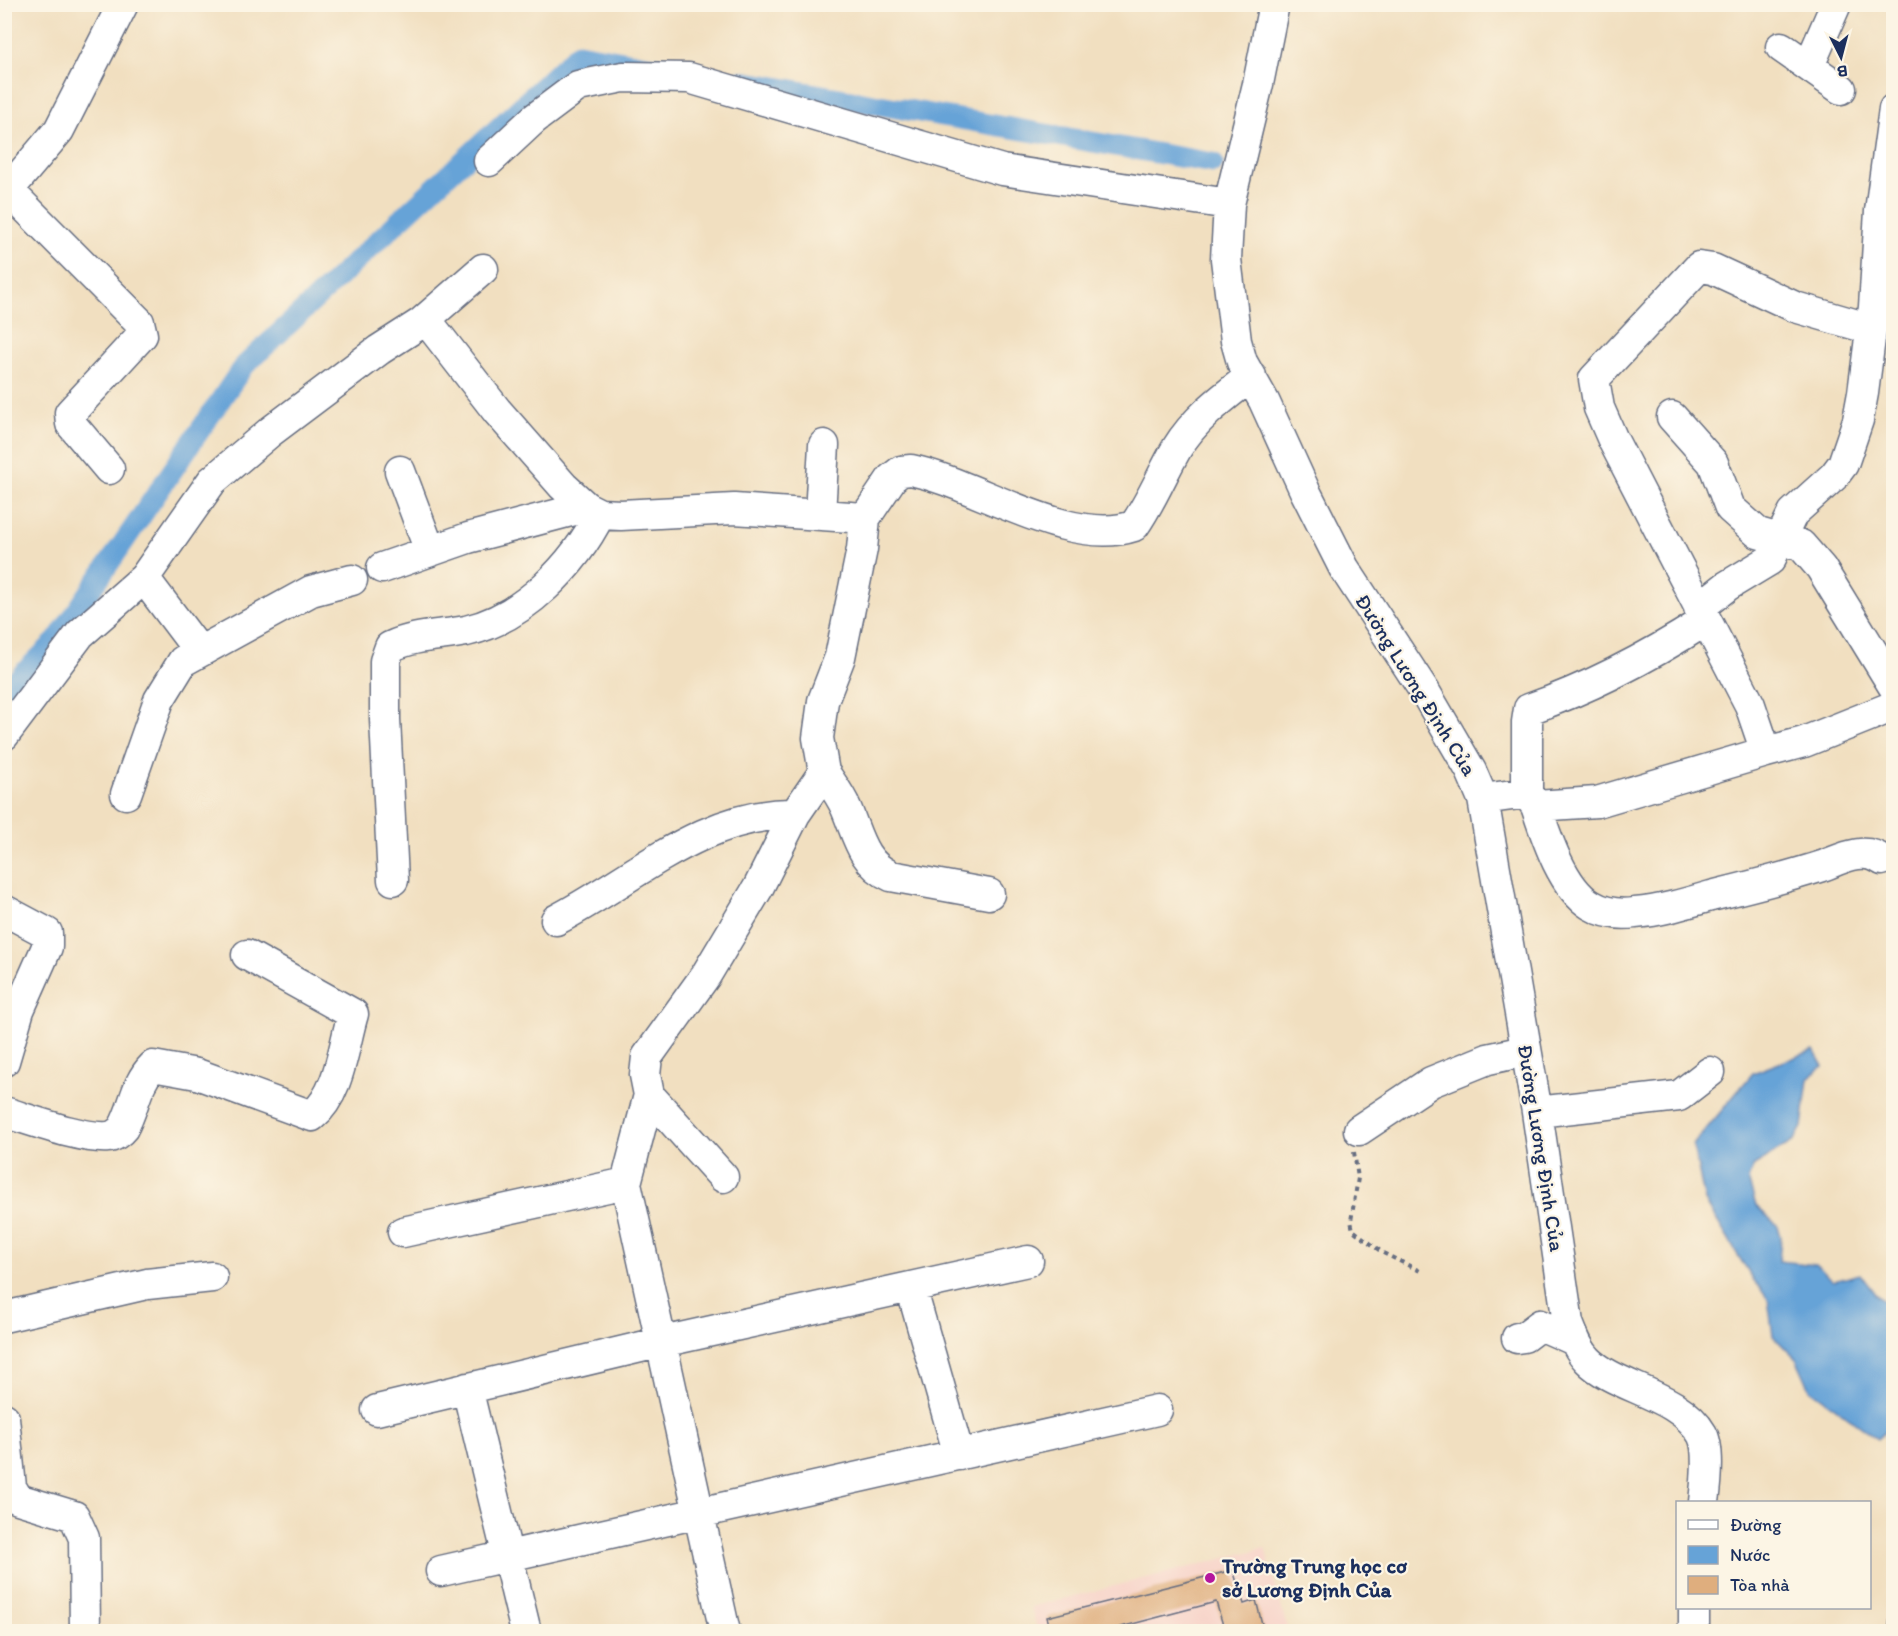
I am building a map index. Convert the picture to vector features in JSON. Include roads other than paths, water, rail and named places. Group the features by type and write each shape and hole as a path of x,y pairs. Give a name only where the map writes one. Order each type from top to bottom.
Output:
{"street":[{"path":"109,469 71,424 70,413 142,335 139,322 7,193 59,130 123,4"},
{"name":"Đường Lương Định Của","path":"1274,4 1258,84 1229,204 1226,259 1230,312 1242,362 1251,376 1344,568 1425,692 1471,771 1483,800 1525,1051 1538,1112 1568,1323 1574,1340 1587,1360 1601,1370 1646,1391 1692,1421 1704,1436 1706,1462 1704,1501"},
{"path":"1809,66 1836,4"},
{"path":"1781,47 1841,88"},
{"path":"489,161 534,119 578,86 623,77 689,78 1002,170 1229,204"},
{"path":"1882,860 1873,854 1857,854 1795,874 1689,902 1635,913 1608,913 1589,904 1562,870 1546,837 1532,800 1527,722 1529,709 1588,687 1628,668 1702,614 1727,586 1770,560 1793,513 1834,476 1843,464 1858,420 1871,330 1880,211 1893,109"},
{"path":"1766,752 1750,705 1612,440 1599,408 1594,379 1699,267 1713,268 1795,307 1871,330"},
{"path":"4,735 80,634 144,578 212,481 270,432 379,351 421,323 483,268"},
{"path":"421,323 431,326 497,411 563,486 593,510"},
{"path":"988,894 891,876 877,870 868,860 846,807 824,772 818,738 823,701 840,657 862,549 865,518 892,478 901,471 911,470 1055,522 1119,531 1134,526 1178,446 1213,405 1251,376"},
{"path":"1672,417 1713,463 1730,508 1758,533 1801,545 1821,568 1893,687"},
{"path":"820,514 824,445"},
{"path":"400,471 430,551"},
{"path":"382,568 468,538 593,510 621,516 734,509 865,518"},
{"path":"393,880 385,719 385,661 390,647 405,639 467,631 508,614 564,568 588,538 593,510"},
{"path":"144,578 199,651"},
{"path":"126,794 159,700 183,661 311,591 352,580"},
{"path":"1483,800 1598,802 1804,742 1893,706"},
{"path":"725,1632 626,1183 649,1095 645,1075 647,1056 706,975 758,888 795,814 824,772"},
{"path":"556,920 707,832 752,817 795,814"},
{"path":"4,910 47,933 47,947 19,1010 4,1061"},
{"path":"4,1112 90,1135 110,1138 122,1130 134,1095 144,1075 153,1066 197,1074 312,1116 323,1107 333,1084 353,1014 247,955"},
{"path":"1359,1130 1431,1082 1488,1059 1525,1051"},
{"path":"1538,1112 1678,1096 1710,1072"},
{"path":"649,1095 723,1177"},
{"path":"403,1232 626,1183"},
{"path":"377,1410 662,1342 1028,1262"},
{"path":"4,1317 147,1284 212,1277"},
{"path":"911,1287 959,1455"},
{"path":"1517,1338 1524,1337 1540,1324 1574,1340"},
{"path":"467,1388 526,1632"},
{"path":"441,1571 1157,1410"},
{"path":"4,1418 11,1487 18,1499 74,1516 84,1538 85,1632"},
{"path":"1694,1609 1694,1632"}],"water":[{"path":"1814,1050 1823,1066 1808,1079 1802,1127 1794,1141 1754,1165 1748,1179 1756,1206 1778,1226 1781,1237 1779,1261 1816,1265 1834,1281 1860,1274 1875,1294 1893,1308 1893,1424 1878,1439 1810,1389 1797,1360 1773,1336 1768,1299 1750,1275 1705,1201 1693,1145 1753,1073"}],"waterway":[{"path":"4,692 57,640 243,367 578,53 657,67"},
{"path":"741,81 1213,163"}],"railway":[{"path":"1890,1632 1894,1585"}],"place":[{"name":"Trường Trung học cơ sở Lương Định Của","path":"1210,1578"}]}
